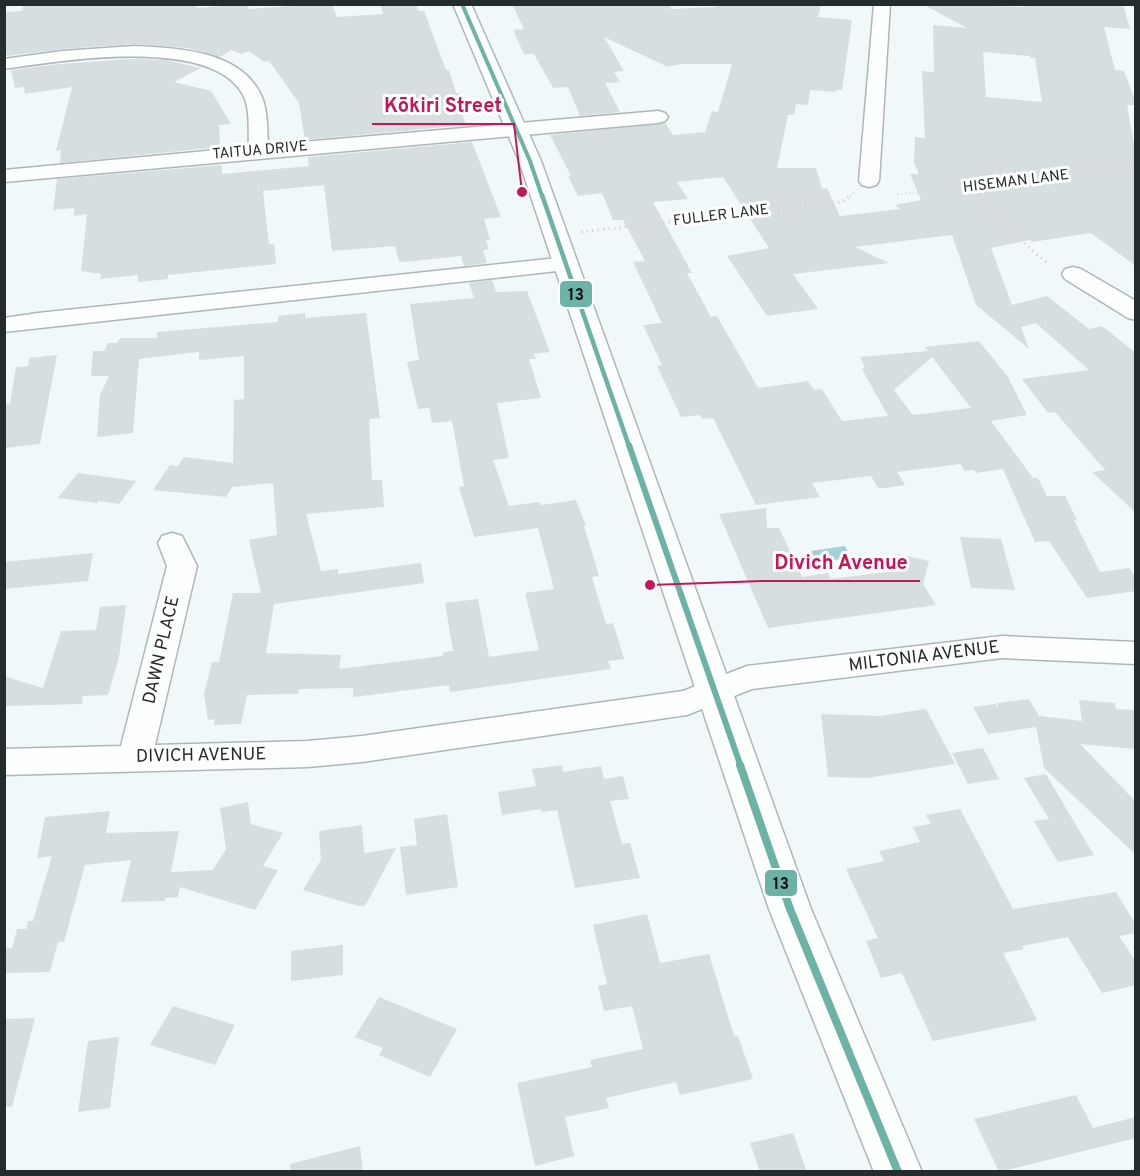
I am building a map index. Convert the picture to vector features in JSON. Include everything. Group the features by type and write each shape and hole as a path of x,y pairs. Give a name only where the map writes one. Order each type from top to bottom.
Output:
{"main road":[{"path":"462,4 517,129 567,264 790,909 898,1172"}],"street":[{"path":"863,186 882,4"},
{"path":"4,64 65,55 119,51 168,54 216,65 230,72 248,88 256,109 260,152"},
{"name":"TAITUA DRIVE","path":"4,176 658,117"},
{"path":"4,325 50,318 567,264"},
{"path":"1073,274 1136,313"},
{"name":"DAWN PLACE","path":"135,758 182,566 172,543"},
{"name":"MILTONIA AVENUE","path":"715,691 747,678 1002,647 1136,653"},
{"name":"DIVICH AVENUE","path":"4,762 308,754 362,749 687,703 715,691"}],"path":[{"name":"HISEMAN LANE","path":"897,194 971,188 1136,168"},
{"name":"FULLER LANE","path":"581,232 842,202 863,186"},
{"path":"971,188 1049,264"}],"water":[{"path":"845,546 852,561 842,559 825,561 817,565 811,551"}],"building":[{"path":"24,4 196,4 196,8 248,4 248,9 292,6 292,4 332,4 337,17 383,14 380,4 416,4 418,11 424,11 446,70 449,70 456,93 461,93 469,114 462,114 466,125 305,140 299,103 269,61 264,62 249,51 241,54 232,50 220,57 188,48 134,44 7,56 4,47 4,12 22,11"},
{"path":"512,4 670,4 671,9 716,7 716,4 821,4 818,17 852,20 842,90 836,90 836,92 810,90 808,105 796,104 794,115 788,115 777,168 816,168 822,189 827,188 840,216 900,209 895,205 921,200 910,174 919,174 914,163 915,137 925,138 922,71 934,72 933,25 967,28 922,4 1025,7 1024,4 1123,4 1130,29 1104,27 1115,70 1124,71 1136,103 1136,105 1127,105 1136,155 1136,266 1091,233 1032,242 1030,240 991,248 1012,305 1047,296 1089,329 1102,326 1136,353 1136,513 1092,472 1105,470 1055,412 1048,413 1022,379 1089,370 1036,323 1021,327 1029,349 976,305 952,235 855,247 889,263 793,274 818,309 767,316 727,256 769,248 723,177 677,182 688,199 653,202 692,273 687,273 711,317 717,316 758,388 808,381 814,390 822,389 842,421 888,416 862,369 865,367 860,357 928,351 925,347 979,341 1008,377 1027,415 991,421 1033,478 1038,478 1047,496 1065,496 1077,520 1074,520 1100,572 1129,568 1136,577 1136,591 1087,598 1049,541 1035,542 1003,469 976,473 974,470 965,471 960,464 897,472 905,485 885,488 878,488 871,476 812,483 820,497 756,505 713,418 702,419 700,415 681,417 657,366 662,365 643,325 662,323 633,262 645,261 623,220 613,220 602,193 578,196 568,176 571,176 550,135 665,123 673,135 705,132 712,111 718,112 732,64 682,64 668,67 604,37 624,71 614,72 620,82 605,83 620,112 580,116 568,87 553,88 534,54 524,54 513,30 524,29","holes":["983,52 1035,58 1042,102 986,97","932,357 971,408 913,415 894,390"]},
{"path":"131,59 166,60 201,68 174,82 211,91 231,124 219,125 220,147 60,163 61,150 56,151 72,87 25,94 24,87 15,88 11,70"},
{"path":"472,142 501,217 484,219 490,240 486,240 489,249 483,250 487,263 464,266 461,256 399,261 395,246 332,251 324,185 263,191 269,244 274,244 276,264 168,275 168,279 138,282 138,275 100,279 101,274 81,271 87,214 74,216 74,208 53,210 57,179 222,165 222,174 309,166 308,157"},
{"path":"492,280 496,292 527,291 550,352 534,354 536,359 529,359 541,398 497,403 509,458 493,460 509,506 540,502 541,505 576,500 586,526 584,526 599,576 592,577 606,624 613,623 624,659 608,661 611,669 450,692 449,685 353,697 353,688 299,689 298,694 247,695 241,724 214,725 215,719 208,720 204,694 212,662 219,662 233,593 261,593 249,540 277,535 273,483 232,487 226,497 153,490 170,465 178,466 184,457 233,463 234,400 244,399 244,356 199,360 199,352 139,359 133,433 97,437 100,395 109,376 91,376 93,351 104,351 108,343 117,343 120,338 157,338 157,332 278,322 278,316 305,313 305,318 366,313 380,418 369,419 372,480 382,480 384,507 306,514 321,571 338,569 338,574 421,563 424,583 274,604 266,653 341,655 339,669 443,656 443,652 453,651 445,603 478,599 489,657 539,650 525,593 554,589 538,528 474,537 459,487 464,486 452,421 432,423 429,408 418,409 407,362 419,360 410,304 474,298 469,283"},
{"path":"57,355 40,444 4,448 4,405 10,404 16,367 28,366 29,358"},
{"path":"78,473 136,481 119,504 58,498"},
{"path":"766,508 767,528 779,528 802,577 828,573 831,579 894,571 898,554 929,561 923,584 936,605 768,628 719,514"},
{"path":"960,537 1001,539 1015,590 971,588"},
{"path":"93,553 88,581 4,589 4,562"},
{"path":"126,605 119,657 108,695 83,696 82,704 4,706 4,676 43,688 61,631 96,630 100,607"},
{"path":"1029,699 1039,716 1082,721 1079,700 1115,703 1116,709 1136,710 1136,749 1080,744 1136,802 1136,855 1044,768 1036,727 988,734 973,707 995,704 998,709 997,703"},
{"path":"926,709 955,764 867,778 828,777 821,714 880,716"},
{"path":"983,748 999,779 968,784 952,753"},
{"path":"562,765 563,772 601,766 604,779 623,776 629,799 610,801 622,844 630,843 640,878 575,888 557,810 542,812 541,809 502,815 498,792 536,786 532,769"},
{"path":"1046,774 1094,855 1058,862 1034,821 1049,819 1024,778"},
{"path":"248,802 251,824 283,833 263,866 278,870 255,910 180,887 178,897 165,898 165,901 121,902 131,860 85,865 64,942 58,942 50,972 4,973 4,949 12,948 17,929 26,929 28,921 33,921 52,856 37,858 45,817 110,811 106,833 179,831 171,872 213,870 226,849 220,808"},
{"path":"960,809 1013,909 1116,892 1136,925 1136,933 1119,936 1136,962 1136,985 1102,993 1068,937 1022,946 1024,949 1003,953 1037,1020 933,1041 902,973 881,978 866,941 878,938 846,869 884,861 879,851 920,842 913,827 931,824 926,815"},
{"path":"447,814 458,887 406,895 400,847 417,845 414,819"},
{"path":"362,825 364,853 396,848 365,906 303,890 321,860 319,831"},
{"path":"647,914 660,963 709,954 734,1036 738,1036 753,1079 680,1095 676,1082 606,1098 609,1108 565,1117 574,1156 535,1166 517,1083 592,1067 590,1060 643,1049 632,1006 604,1011 598,986 607,984 593,925"},
{"path":"343,945 343,975 291,981 291,951"},
{"path":"379,997 457,1029 430,1077 379,1055 383,1048 355,1037"},
{"path":"173,1006 235,1025 215,1065 150,1045"},
{"path":"35,1018 12,1107 4,1106 4,1019"},
{"path":"119,1037 110,1108 78,1112 88,1041"},
{"path":"1076,1095 1093,1128 1136,1117 1136,1138 999,1172 974,1119"},
{"path":"793,1133 807,1172 760,1172 750,1143"},
{"path":"360,1146 363,1172 291,1172 290,1164"}],"transit line":[{"name":"13","path":"462,4 530,161 790,909 898,1172"}],"place":[{"name":"Kōkiri Street","path":"522,192"},
{"name":"Divich Avenue","path":"650,585"}]}
